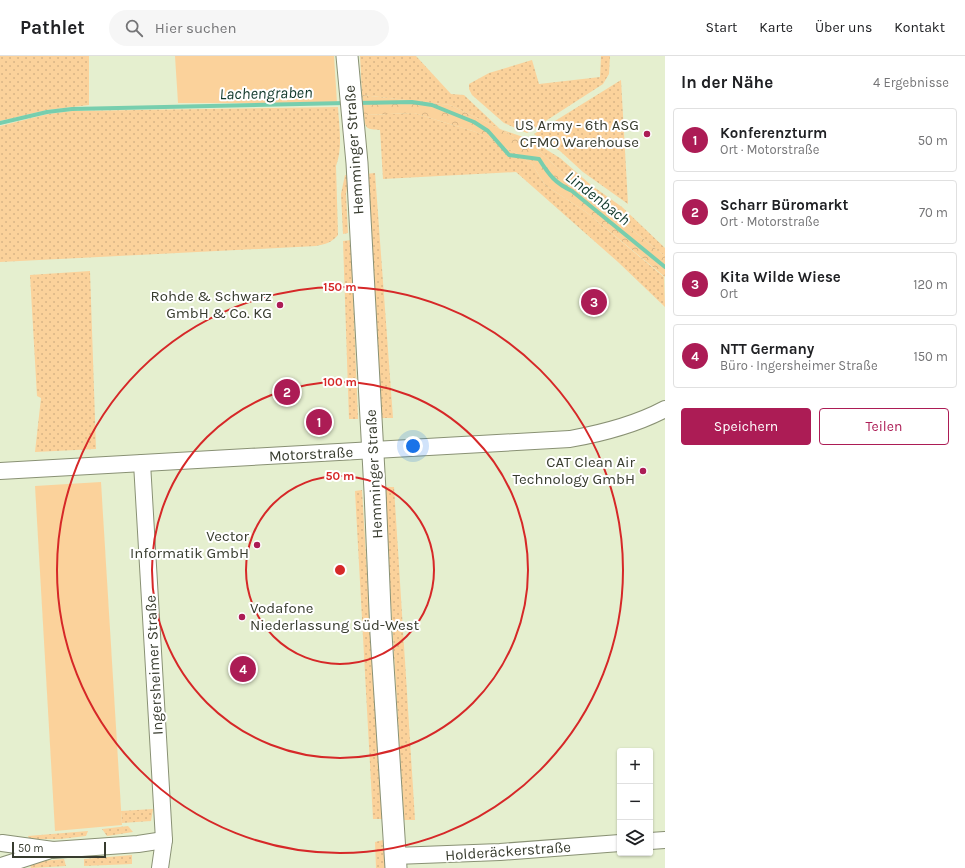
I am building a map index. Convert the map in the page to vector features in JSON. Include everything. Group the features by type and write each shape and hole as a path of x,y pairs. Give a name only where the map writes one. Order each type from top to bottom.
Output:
{"main road":[{"name":"Hemminger Straße","path":"347,56 357,163 373,450 381,634 395,862"}],"street":[{"name":"Motorstraße","path":"0,471 570,439 619,428 665,409"},
{"name":"Ingersheimer Straße","path":"142,463 164,840 160,868"},
{"path":"1,842 53,850 138,844 164,840"},
{"path":"653,841 665,840"},
{"path":"1,842 5,848 6,856 3,866"},
{"name":"Holderäckerstraße","path":"395,862 617,843"},
{"path":"3,866 53,850"}],"green space":[{"path":"0,56 89,56 89,105 47,110 0,121"},
{"path":"175,56 334,56 337,103 178,103"},
{"path":"360,56 416,56 451,94 464,95 500,129 450,105 362,95"},
{"path":"601,56 610,56 609,74 603,84 527,133 504,123 472,95 469,89 469,84 489,73 532,60 539,84 600,77"},
{"path":"621,80 628,204 583,172 560,151 534,134"},
{"path":"362,95 450,105 500,129 541,153 585,193 665,256 665,277 586,212 545,185 532,164 514,152 476,132 414,113 364,115"},
{"path":"338,107 340,144 336,166 338,235 328,243 316,246 0,262 0,126 48,114 72,111"},
{"path":"414,113 476,132 514,152 532,164 545,185 586,212 664,277 665,307 618,262 516,172 383,179 380,130 369,129 365,124 364,115"},
{"path":"500,129 529,139 560,158 591,185 622,207 665,248 665,256 585,193 541,153"},
{"path":"375,173 393,418 381,418 365,174"},
{"path":"345,175 349,176 346,194 348,233 343,234 341,194"},
{"path":"351,240 358,419 349,419 343,241"},
{"path":"90,271 96,449 35,452 41,398 37,396 30,275"},
{"path":"101,482 122,825 55,831 35,486"},
{"path":"384,487 394,487 415,820 404,820"},
{"path":"362,490 382,819 373,819 355,491"},
{"path":"153,809 151,821 122,823 121,811"},
{"path":"128,826 133,832 107,836 102,829"},
{"path":"88,831 86,836 60,839 29,839 28,836"},
{"path":"383,840 385,868 376,868 375,842"},
{"path":"132,855 132,864 84,866 84,859"},
{"path":"64,859 66,866 31,868 29,862"}],"waterway":[{"name":"Lindenbach","path":"357,103 412,102 432,105 474,122 488,131 509,155 539,159 549,174 557,182 572,191 665,267"},
{"name":"Lachengraben","path":"0,123 47,112 72,109 346,103"}],"place":[{"name":"US Army - 6th ASG CFMO Warehouse","path":"647,134"},
{"name":"Kita Wilde Wiese","path":"594,302"},
{"name":"Rohde & Schwarz GmbH & Co. KG","path":"280,305"},
{"name":"Scharr Büromarkt","path":"287,392"},
{"name":"Konferenzturm","path":"319,422"},
{"name":"CAT Clean Air Technology GmbH","path":"643,471"},
{"name":"Vector Informatik GmbH","path":"257,545"},
{"name":"Vodafone Niederlassung Süd-West","path":"242,617"},
{"name":"NTT Germany","path":"243,669"}]}
